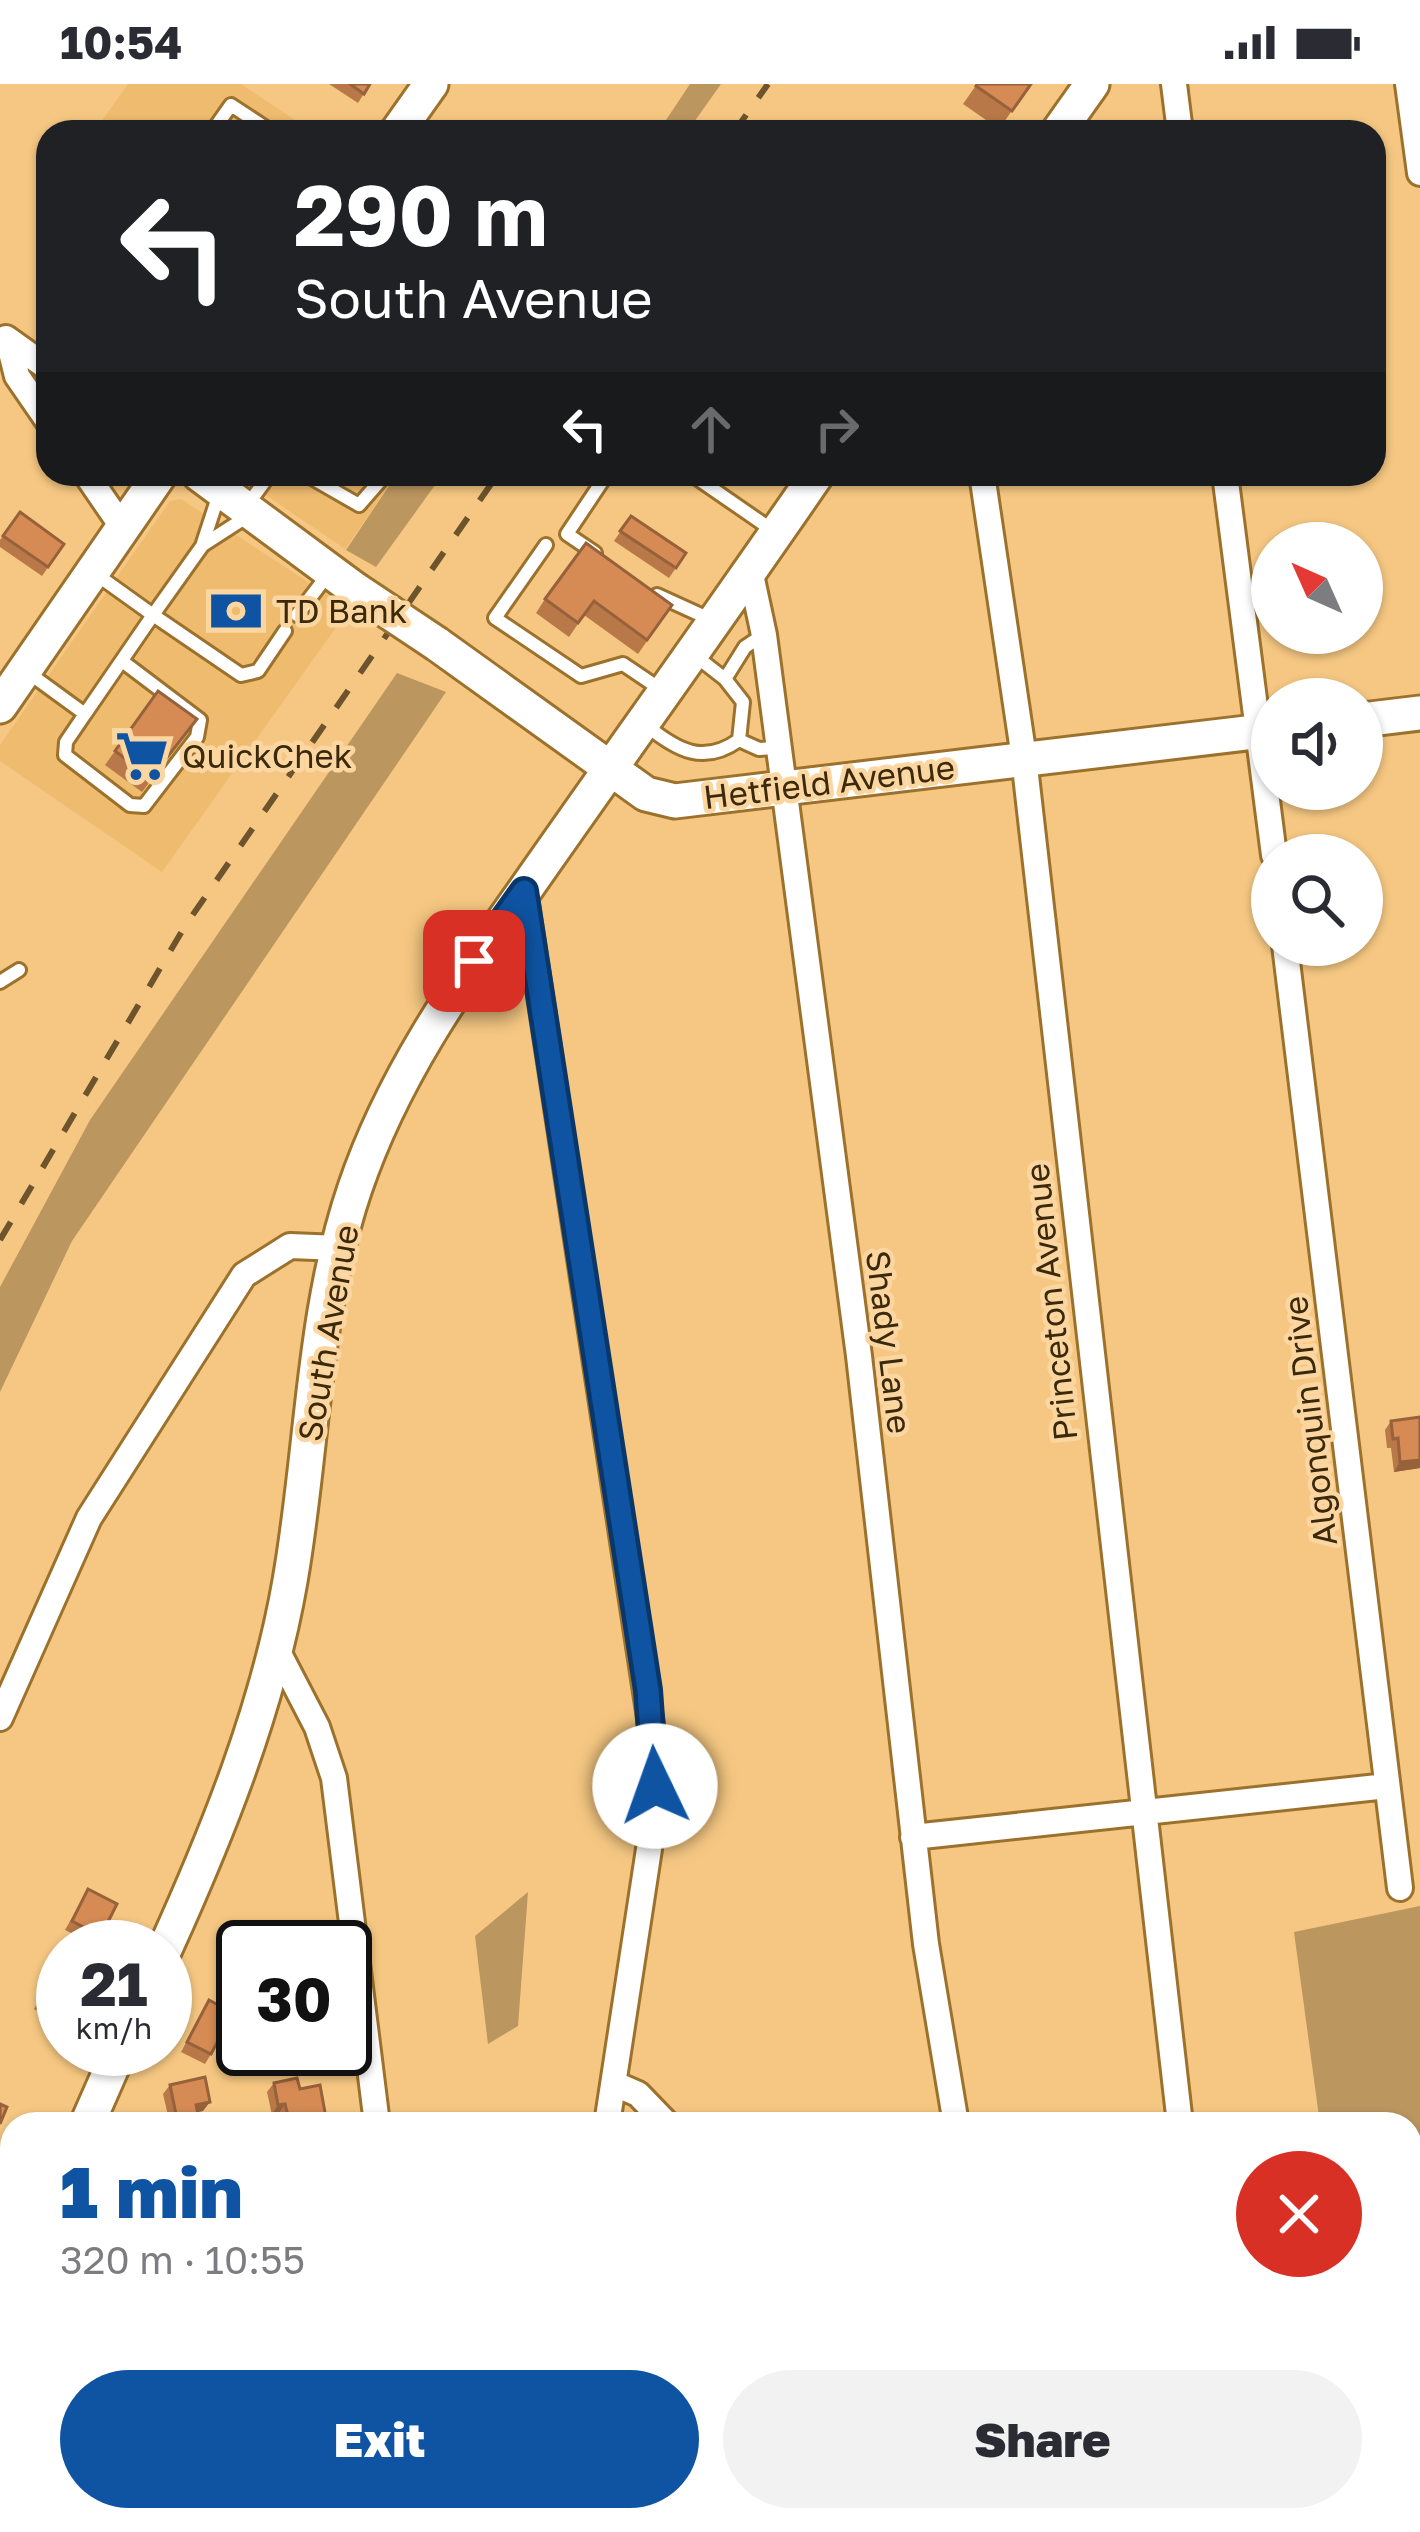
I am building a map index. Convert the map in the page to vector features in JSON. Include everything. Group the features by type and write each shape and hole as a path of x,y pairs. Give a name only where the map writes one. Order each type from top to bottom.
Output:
{"main road":[{"path":"405,120 430,84"},
{"path":"1066,120 1092,84"},
{"path":"0,706 152,486"},
{"name":"South Avenue","path":"178,1920 201,1870 276,1648 328,1287 378,1125 415,1050 808,486"},
{"name":"Hetfield Avenue","path":"229,496 646,794 675,801 1251,732"},
{"path":"1383,717 1420,713"},
{"path":"92,2112 108,2076"},
{"path":"102,2090 110,2112"}],"street":[{"path":"1174,84 1178,120"},
{"path":"1408,84 1420,173"},
{"path":"4,336 36,359"},
{"path":"4,336 16,376 36,404"},
{"path":"94,486 123,528"},
{"name":"Princeton Avenue","path":"984,486 1024,758 1179,2112"},
{"path":"1227,486 1257,678"},
{"name":"Shady Lane","path":"750,570 764,634 859,1356 914,1837 954,2112"},
{"path":"524,891 653,1738 652,1836 609,2112"},
{"name":"Algonquin Drive","path":"1288,966 1400,1888"},
{"path":"0,1718 88,1518 244,1275 290,1246 339,1247"},
{"path":"276,1648 317,1727 334,1778 375,2112"},
{"path":"914,1837 1388,1786"},
{"path":"615,2084 638,2094 655,2112"},
{"path":"86,2112 102,2090"}],"lane":[{"path":"220,120 231,105 245,120"},
{"path":"326,486 359,505 376,486"},
{"path":"599,486 567,534 604,560"},
{"path":"708,486 776,533"},
{"path":"122,661 200,720 197,737 144,806 130,806 64,755 66,742 85,714 202,546 229,496"},
{"path":"202,546 229,496"},
{"path":"546,545 495,618 581,676 623,664 664,692"},
{"path":"92,572 242,675 258,671 285,632"},
{"path":"298,615 342,579"},
{"path":"642,585 669,603 714,621"},
{"path":"725,679 746,646 764,634"},
{"path":"641,722 698,756 722,752 739,740 743,702 725,679 691,653"},
{"path":"25,670 85,714"},
{"path":"739,740 759,749 778,748"},
{"path":"0,982 19,970"}],"shaded area":[{"path":"128,84 241,84 295,120 102,120"},
{"path":"690,84 721,84 696,120 666,120"},
{"path":"253,486 389,486 345,549"},
{"path":"389,486 434,486 376,567 346,550"},
{"path":"181,499 349,609 162,872 0,761 0,745 170,501"},
{"path":"397,673 446,692 72,1241 0,1392 0,1287 90,1120"},
{"path":"528,1892 518,2026 488,2044 475,1936"},
{"path":"1420,1906 1420,2112 1318,2112 1294,1932"}],"building":[{"path":"350,84 370,84 364,94"},
{"path":"977,84 1031,84 1012,111"},
{"path":"20,512 64,544 48,567 3,536"},
{"path":"631,516 686,553 676,568 620,531"},
{"path":"586,543 672,605 647,640 594,601 578,623 545,599"},
{"name":"QuickChek","path":"158,691 197,719 151,778 115,751"},
{"path":"1420,1417 1420,1460 1400,1462 1391,1421"},
{"path":"88,1889 117,1904 109,1920 72,1920"},
{"path":"209,2000 216,2004 216,2045 211,2054 192,2044 192,2032"},
{"path":"205,2077 210,2102 196,2105 197,2112 176,2112 170,2085"},
{"path":"297,2078 300,2089 320,2085 325,2112 287,2112 285,2104 278,2105 274,2083"}],"railway":[{"path":"742,120 768,84"},
{"path":"0,1240 185,926 490,486"}],"place":[{"name":"TD Bank","path":"236,611"},
{"name":"QuickChek","path":"142,756"}],"route":[{"path":"474,961 524,891 648,1690 655,1786"}]}
